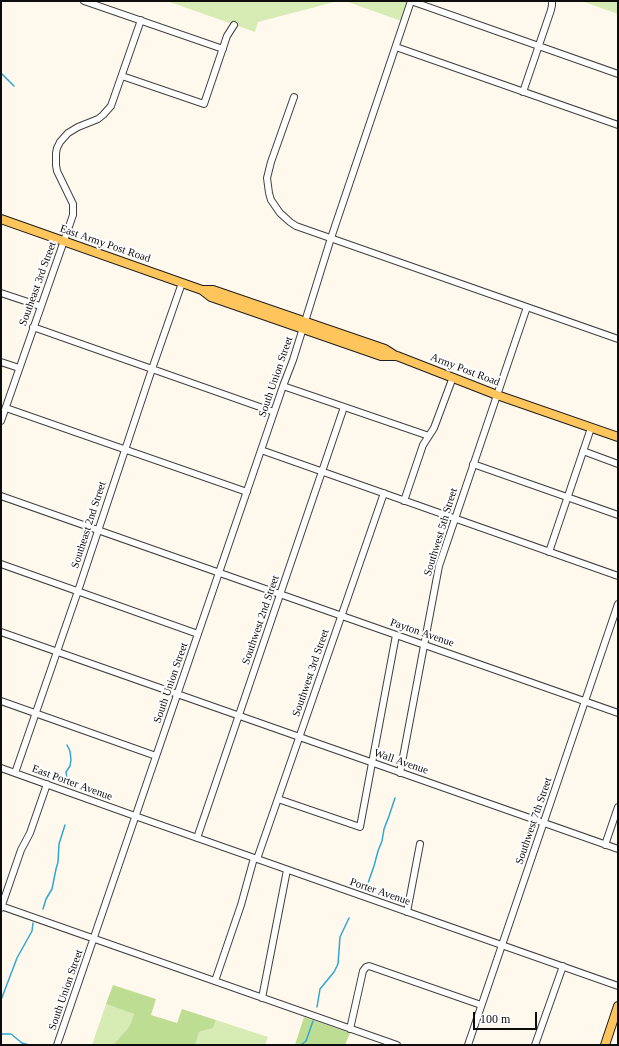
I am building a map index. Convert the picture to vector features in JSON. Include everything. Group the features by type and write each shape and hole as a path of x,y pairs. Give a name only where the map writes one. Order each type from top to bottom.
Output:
{"main road":[{"name":"East Army Post Road","path":"1,219 202,290 211,297 304,324"},
{"name":"Army Post Road","path":"304,324 381,356 397,356 497,395 618,437"},
{"path":"605,1045 618,1006"}],"street":[{"path":"84,1 223,49"},
{"path":"411,1 618,74"},
{"name":"South Union Street","path":"58,1044 246,492 293,360 331,238 411,1"},
{"path":"523,92 551,10 552,1"},
{"name":"Southeast 3rd Street","path":"1,421 40,306 72,220 73,209 70,197 56,165 57,148 68,132 98,119 107,111 122,76 141,20"},
{"path":"122,76 204,104 223,49 234,25"},
{"path":"396,47 618,125"},
{"path":"294,97 268,171 267,178 269,193 275,207 290,222 296,226 618,339"},
{"name":"Southeast 2nd Street","path":"15,773 78,592 124,450 182,283"},
{"path":"1,293 40,306"},
{"name":"Southwest 5th Street","path":"400,773 439,566 527,307"},
{"path":"33,327 274,412"},
{"path":"1,362 19,368"},
{"path":"404,501 423,446 434,428 453,377"},
{"path":"283,386 429,436"},
{"name":"Southwest 2nd Street","path":"197,838 344,407"},
{"path":"6,408 246,492"},
{"path":"549,552 591,428"},
{"path":"261,450 618,576"},
{"path":"583,451 618,464"},
{"path":"473,464 618,515"},
{"name":"Southwest 3rd Street","path":"215,981 384,493"},
{"name":"Payton Avenue","path":"1,496 618,713"},
{"path":"1,564 198,634"},
{"name":"Southwest 7th Street","path":"468,1045 618,604"},
{"name":"Wall Avenue","path":"1,632 618,849"},
{"path":"278,799 360,827 396,635"},
{"path":"1,701 156,756"},
{"name":"East Porter Avenue","path":"1,768 135,816"},
{"path":"47,784 30,833 21,850 1,906 397,1045"},
{"path":"605,845 618,807"},
{"name":"Porter Avenue","path":"135,816 618,986"},
{"path":"407,912 420,844"},
{"path":"262,998 287,870"},
{"path":"350,1029 363,971 366,967 371,966 481,1005"},
{"path":"536,1045 563,966"}],"green space":[{"path":"167,1 338,1 258,22 255,32"},
{"path":"345,1 411,1 404,22"},
{"path":"581,1 618,1 618,14"},
{"path":"113,985 156,999 151,1015 177,1023 182,1009 216,1020 213,1028 199,1032 195,1045 113,1045 129,1027 134,1014 106,1004"},
{"path":"106,1004 134,1014 129,1027 113,1045 92,1045"},
{"path":"304,1017 350,1033 345,1045 295,1045"},
{"path":"216,1020 268,1037 265,1045 195,1045 199,1032 213,1028"}],"waterway":[{"path":"1,73 14,86"},
{"path":"66,782 66,772 70,766 71,760 70,751 67,745"},
{"path":"375,893 369,890 367,886 395,798"},
{"path":"43,909 46,899 52,889 58,862 59,844 65,825"},
{"path":"317,1007 320,989 334,972 338,964 340,937 349,918"},
{"path":"1,1000 17,958 32,931 33,923"},
{"path":"301,1045 306,1041 313,1021"},
{"path":"1,1034 11,1034 22,1043 29,1045"}]}
